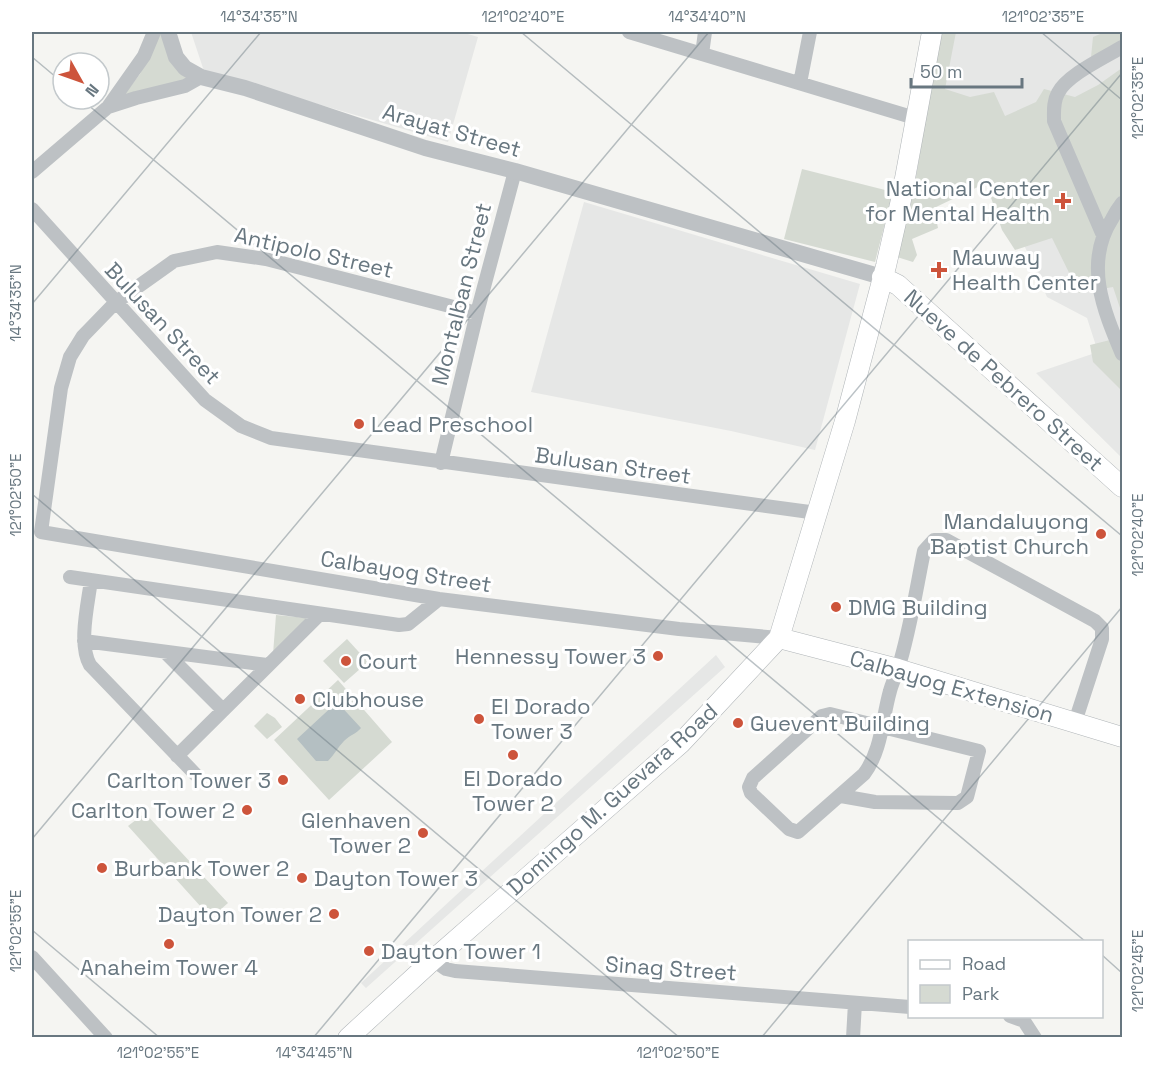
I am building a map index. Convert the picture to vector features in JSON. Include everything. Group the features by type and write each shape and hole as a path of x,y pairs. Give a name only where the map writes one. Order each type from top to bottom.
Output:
{"main road":[{"name":"Domingo M. Guevara Road","path":"352,1036 433,960 681,743 779,638 845,421 882,277 901,200 932,32"},
{"name":"Nueve de Pebrero Street","path":"882,277 898,285 1122,487"},
{"name":"Calbayog Extension","path":"779,638 898,669 1122,737"}],"street":[{"path":"111,103 144,56 154,32"},
{"path":"168,32 176,57 185,68 201,76"},
{"path":"629,32 915,118"},
{"path":"702,54 705,32"},
{"path":"800,83 810,32"},
{"path":"1102,233 1054,121 1053,105 1066,81 1122,47"},
{"path":"111,106 185,86 201,76"},
{"name":"Arayat Street","path":"201,76 245,88 425,148 515,171 882,277"},
{"path":"32,172 103,111"},
{"name":"Montalban Street","path":"441,463 477,313 515,171"},
{"path":"1122,203 1102,233 1096,260 1102,299 1122,354"},
{"name":"Bulusan Street","path":"32,209 205,400 241,426 271,438 817,513"},
{"name":"Antipolo Street","path":"36,536 61,388 70,357 83,336 115,303 174,261 217,252 266,259 477,313"},
{"name":"Calbayog Street","path":"36,536 439,599 667,627 779,638"},
{"path":"841,796 875,802 958,803 967,797 979,751 882,728 830,714 822,716 749,783 751,793 793,831 798,832 841,796 871,765 877,750 882,728 890,691 898,669 924,551 934,540 946,540 1095,621 1102,628 1102,639 1075,722"},
{"path":"70,577 399,625 408,624 439,599"},
{"path":"91,580 84,641 85,657 90,665 196,775"},
{"path":"177,756 320,614"},
{"path":"84,641 267,665"},
{"path":"165,652 223,710"},
{"path":"32,957 106,1038"},
{"name":"Sinag Street","path":"433,960 446,969 455,971 908,1008"},
{"path":"854,1038 855,1003"},
{"path":"1013,1018 1024,1022 1035,1038"}],"shaded area":[{"path":"191,32 461,32 478,37 448,142 204,71"},
{"name":"National Center for Mental Health","path":"944,32 1122,32 1122,458 1036,373 1098,352 1087,318 1047,297 973,129 937,78"},
{"path":"584,202 860,284 815,450 731,431 531,392"},
{"path":"716,655 725,667 366,988 361,983"},
{"path":"337,702 361,728 344,741 328,761 316,761 297,739"}],"green space":[{"path":"160,32 197,80 123,96 140,74"},
{"name":"National Center for Mental Health","path":"942,32 956,32 945,89 970,97 994,92 1005,116 1036,102 1044,89 1075,97 1098,85 1122,68 1122,314 1113,287 1079,293 1052,238 1015,250 1002,230 986,183 934,208 938,228 912,239 917,255 913,262 897,257 913,195"},
{"path":"1105,32 1122,32 1122,41 1091,57 1093,37"},
{"path":"802,169 893,192 875,262 784,239"},
{"path":"1122,337 1122,391 1093,362 1090,345"},
{"path":"276,615 307,618 273,654"},
{"name":"Court","path":"347,639 368,662 344,683 323,661"},
{"path":"338,680 392,742 329,800 274,740"},
{"path":"267,713 275,718 282,727 267,739 254,726"},
{"path":"145,813 228,903 211,918 128,826"}],"place":[{"name":"National Center for Mental Health","path":"1063,201"},
{"name":"Mauway Health Center","path":"939,270"},
{"name":"Lead Preschool","path":"359,424"},
{"name":"Mandaluyong Baptist Church","path":"1101,534"},
{"name":"DMG Building","path":"836,607"},
{"name":"Hennessy Tower 3","path":"658,656"},
{"name":"Court","path":"346,661"},
{"name":"Clubhouse","path":"300,699"},
{"name":"El Dorado Tower 3","path":"479,719"},
{"name":"Guevent Building","path":"738,723"},
{"name":"El Dorado Tower 2","path":"513,755"},
{"name":"Carlton Tower 3","path":"283,780"},
{"name":"Carlton Tower 2","path":"247,810"},
{"name":"Glenhaven Tower 2","path":"423,833"},
{"name":"Burbank Tower 2","path":"102,868"},
{"name":"Dayton Tower 3","path":"302,878"},
{"name":"Dayton Tower 2","path":"334,914"},
{"name":"Anaheim Tower 4","path":"169,944"},
{"name":"Dayton Tower 1","path":"369,951"}]}
